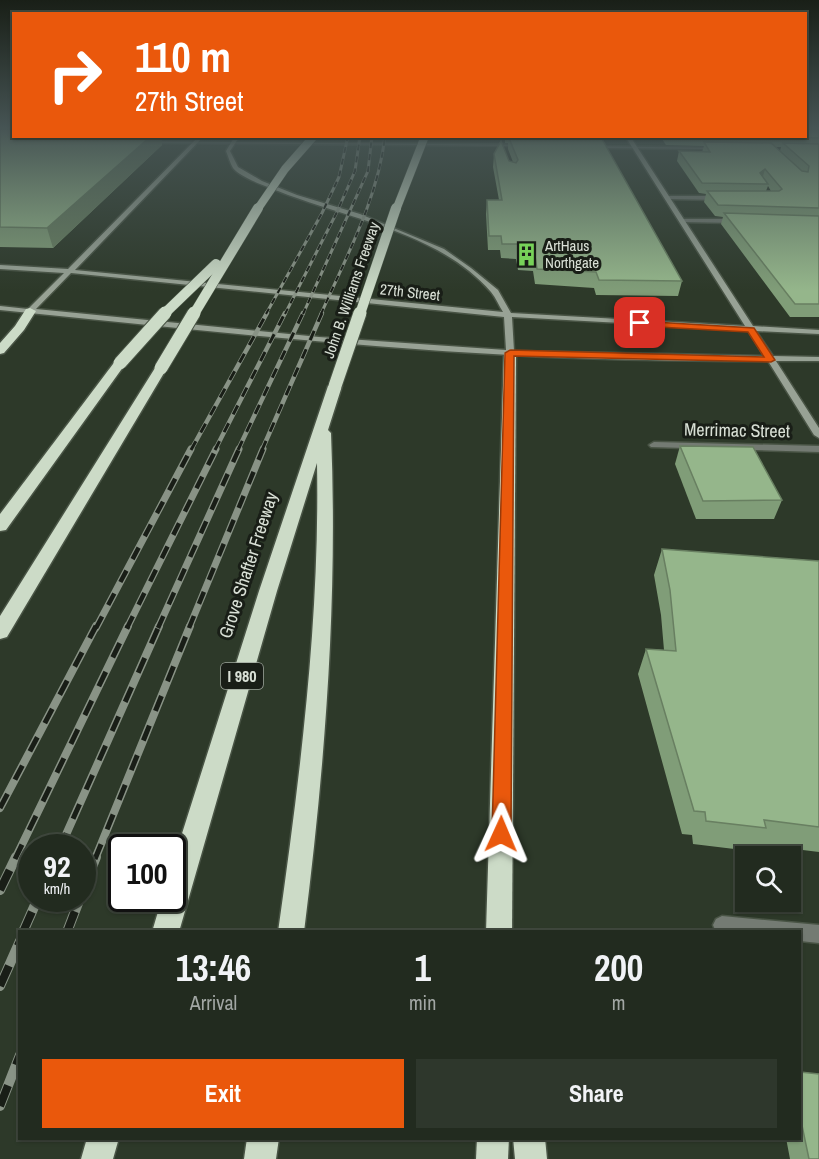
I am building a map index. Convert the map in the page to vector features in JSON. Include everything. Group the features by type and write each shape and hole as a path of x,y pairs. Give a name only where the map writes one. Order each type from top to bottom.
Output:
{"highway":[{"path":"0,632 274,183"},
{"name":"John B. Williams Freeway","path":"323,422 405,183"},
{"path":"0,526 120,363 164,314 235,246"},
{"path":"0,350 20,328 30,311"},
{"path":"499,930 510,353"},
{"path":"291,930 316,744 323,650 327,518 323,422"},
{"name":"Grove Shafter Freeway","path":"166,930 265,602 323,422"},
{"path":"500,880 506,930"},
{"path":"97,1159 102,1140"},
{"path":"260,1159 263,1140"},
{"path":"492,1159 493,1140"},
{"path":"528,1140 531,1159"}],"main road":[{"path":"30,311 156,183"},
{"path":"263,183 295,196 358,215 442,250 469,269 495,292 508,315 510,353"},
{"path":"657,183 819,435"},
{"name":"27th Street","path":"0,267 68,271 508,315 819,332"},
{"path":"0,308 259,333 510,353 771,360 819,359"}],"street":[{"path":"666,197 727,198"},
{"path":"681,220 740,221"},
{"name":"Merrimac Street","path":"654,445 819,449"},
{"path":"722,925 773,930"},
{"path":"801,932 819,934"}],"building":[{"path":"0,183 98,183 47,228 0,227"},
{"path":"499,183 627,183 682,281 599,280 596,272 537,269 535,256 520,256 518,244 502,244 501,236 489,236 487,200 502,200"},
{"path":"708,183 767,183 768,184"},
{"path":"777,183 819,183 819,208 718,205 707,191 779,191 782,189"},
{"path":"724,213 819,216 819,304 795,304"},
{"path":"680,446 753,447 782,500 703,501"},
{"path":"662,549 819,561 819,827 764,820 766,828 706,821 705,812 694,811 646,649 676,651 670,590"},
{"path":"801,1072 819,1074 819,1159 809,1159 801,1121"}],"railway":[{"path":"266,314 336,183"},
{"path":"285,314 350,183"},
{"path":"303,314 363,183"},
{"path":"321,314 376,183"},
{"path":"191,450 267,313"},
{"path":"215,450 285,313"},
{"path":"238,450 303,313"},
{"path":"262,450 322,313"},
{"path":"96,628 191,449"},
{"path":"127,628 216,449"},
{"path":"158,628 239,449"},
{"path":"189,628 263,449"},
{"path":"0,808 96,626"},
{"path":"15,859 128,626"},
{"path":"66,834 159,626"},
{"path":"96,857 190,626"},
{"path":"0,890 16,857"},
{"path":"24,930 32,912"},
{"path":"68,930 75,912"},
{"path":"0,986 18,946"},
{"path":"0,1106 18,1060"}],"place":[{"name":"ArtHaus Northgate","path":"527,254"}],"route":[{"path":"501,834 510,353 771,360 751,330 640,323"}]}
